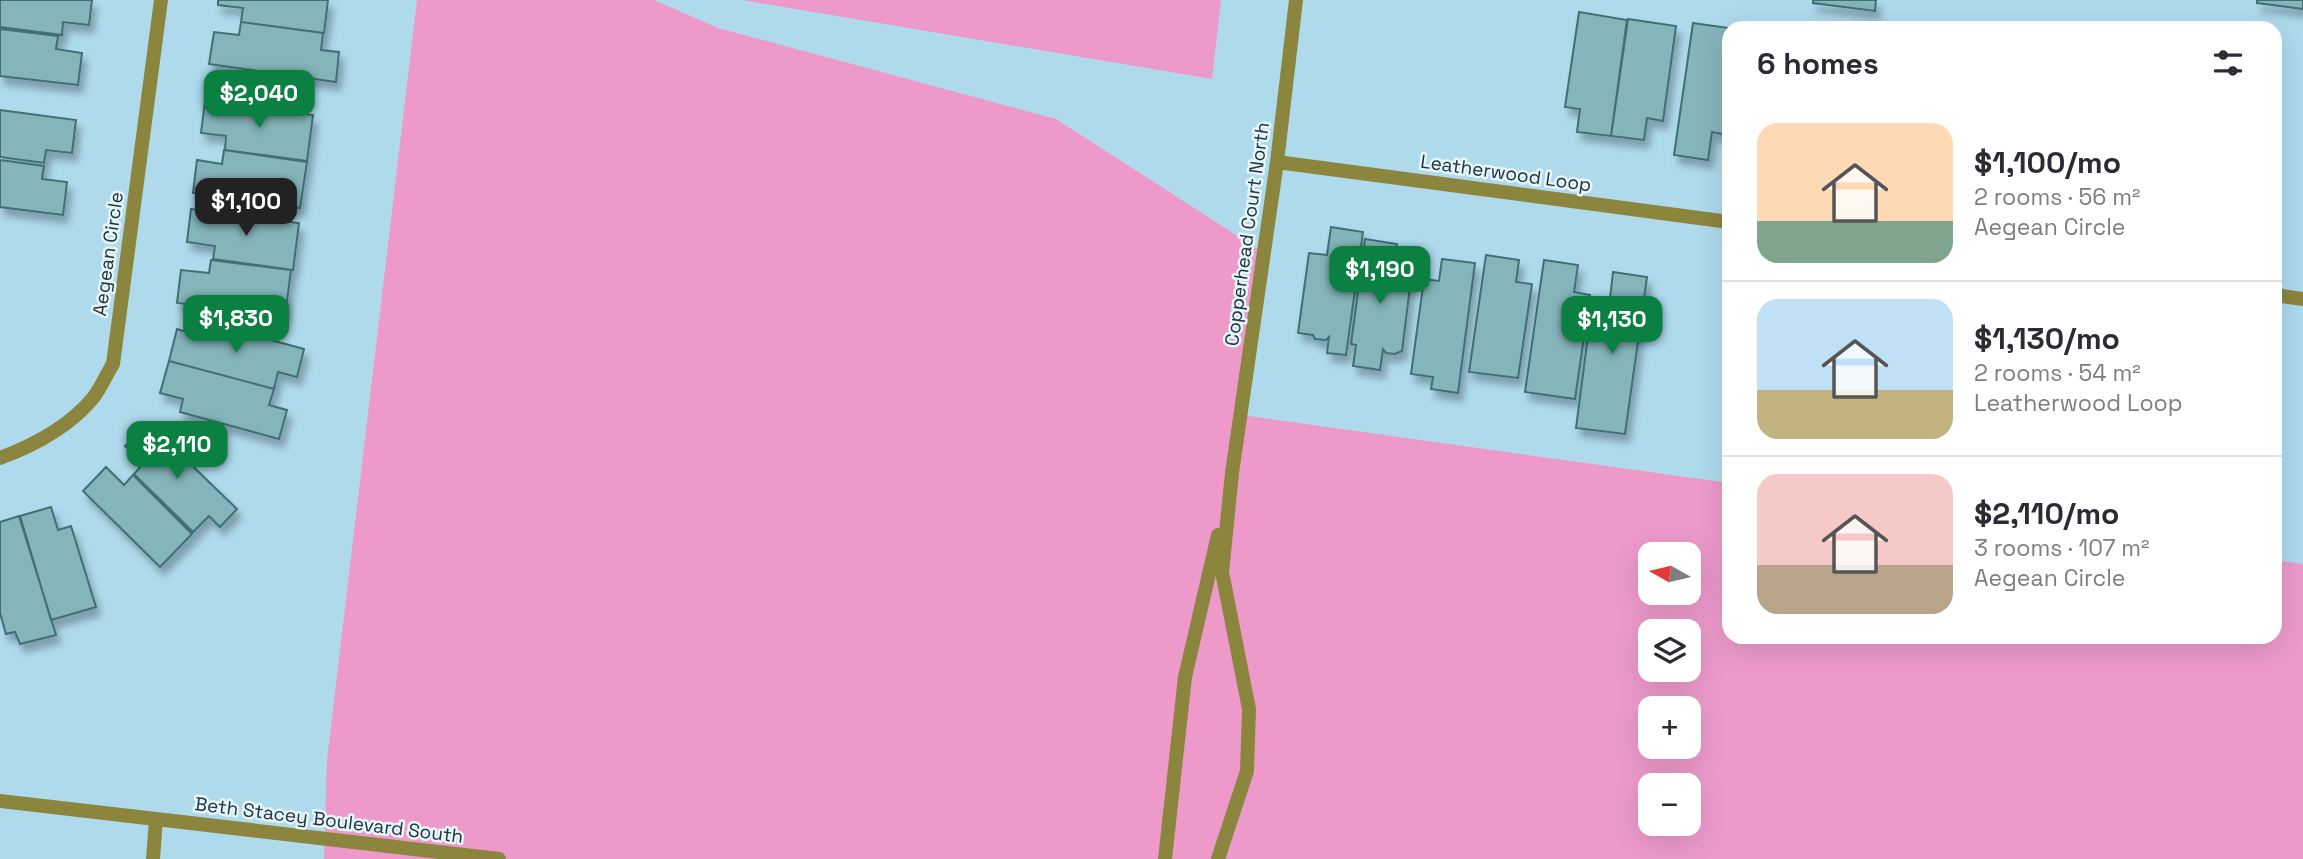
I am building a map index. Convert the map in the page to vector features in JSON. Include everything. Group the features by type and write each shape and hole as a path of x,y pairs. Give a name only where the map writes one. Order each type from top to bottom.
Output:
{"street":[{"name":"Aegean Circle","path":"0,458 33,446 62,426 94,398 113,364 160,0"},
{"name":"Copperhead Court North","path":"1218,859 1247,771 1249,709 1222,572 1232,472 1277,162 1296,0"},
{"name":"Leatherwood Loop","path":"1277,162 1722,221"},
{"path":"2282,296 2303,299"},
{"name":"Copperhead Court North","path":"1165,859 1185,677 1232,472"},
{"name":"Beth Stacey Boulevard South","path":"0,802 499,859"},
{"path":"153,859 156,819"}],"shaded area":[{"path":"417,0 654,0 718,28 1056,119 1264,253 1241,415 1722,482 1722,644 2282,644 2282,561 2303,564 2303,859 324,859 327,760"},
{"path":"742,0 1221,0 1212,79"}],"building":[{"path":"0,0 92,0 89,25 63,22 62,35 0,27"},
{"path":"218,0 328,0 324,33 241,22 243,8 218,5"},
{"path":"1813,0 1876,0 1875,11 1813,3"},
{"path":"2257,0 2303,0 2303,9 2257,3"},
{"path":"1579,12 1627,20 1611,136 1577,132 1580,109 1565,107"},
{"path":"1628,19 1676,26 1663,121 1647,118 1644,140 1611,136"},
{"path":"241,22 323,33 321,50 339,52 336,82 209,64 214,32 239,35"},
{"path":"1693,23 1722,27 1722,134 1712,132 1708,160 1674,155"},
{"path":"0,29 58,36 56,49 82,53 78,85 0,76"},
{"path":"205,101 313,115 307,161 225,150 226,136 201,133"},
{"path":"0,110 76,120 72,153 46,150 44,163 0,157"},
{"path":"224,150 307,162 300,208 193,193 197,160 222,164"},
{"path":"0,160 44,166 42,179 67,182 63,215 0,207"},
{"path":"191,209 299,223 293,270 213,259 215,246 187,242"},
{"path":"1331,227 1363,232 1346,355 1327,353 1329,337 1326,340 1315,339 1313,335 1298,333 1309,253 1327,255"},
{"path":"1365,239 1397,244 1393,268 1412,271 1402,351 1395,354 1386,353 1383,349 1380,370 1353,366 1356,345 1351,344"},
{"path":"1486,255 1519,260 1516,282 1532,284 1518,378 1469,372"},
{"path":"1442,259 1475,263 1458,393 1431,389 1433,377 1411,374 1424,279 1439,281"},
{"path":"211,260 291,270 285,316 177,303 181,270 209,273"},
{"path":"1544,260 1578,265 1574,292 1590,295 1575,399 1525,392"},
{"path":"1613,272 1647,277 1625,434 1576,428 1593,297 1610,299"},
{"path":"204,322 304,349 297,377 278,372 274,389 169,361 177,329 200,336"},
{"path":"169,361 274,389 269,405 287,410 279,439 180,412 183,399 160,393"},
{"path":"148,423 237,509 220,527 209,516 193,532 134,474 143,464 125,446"},
{"path":"106,467 124,485 133,475 192,534 160,567 83,491"},
{"path":"51,507 58,530 71,526 96,607 51,620 20,516"},
{"path":"19,516 56,635 20,644 15,632 6,634 0,613 0,522"}]}
